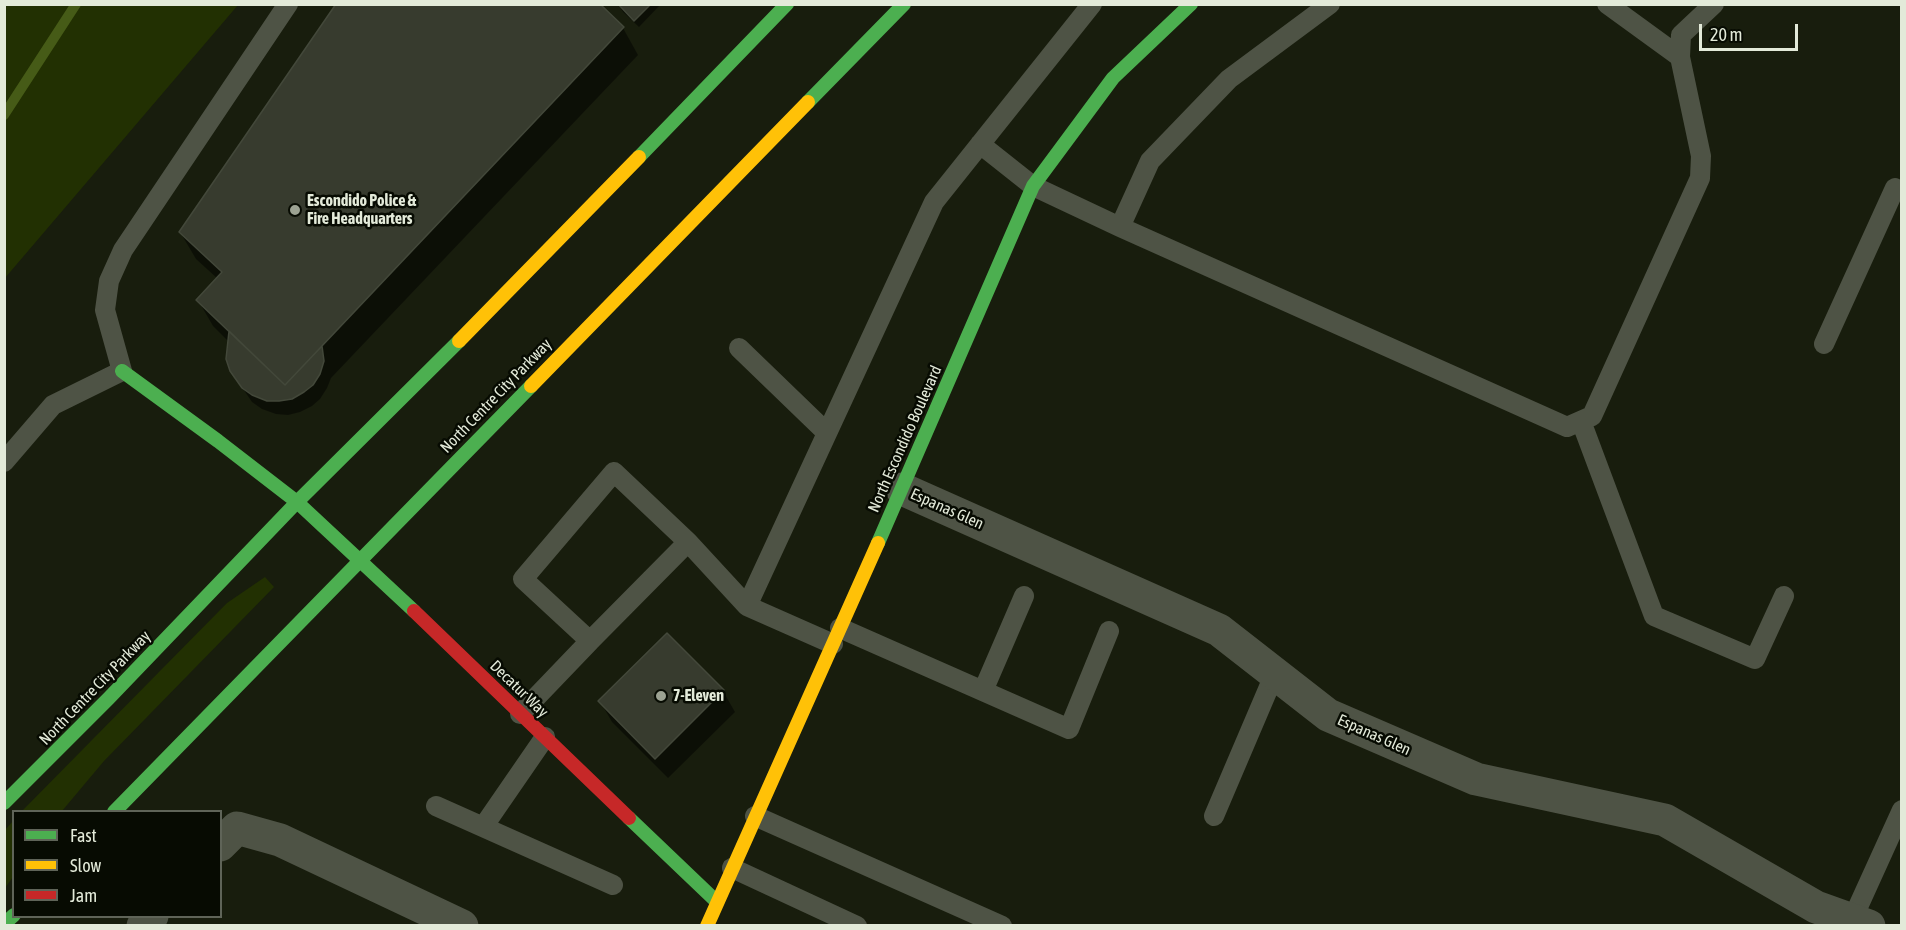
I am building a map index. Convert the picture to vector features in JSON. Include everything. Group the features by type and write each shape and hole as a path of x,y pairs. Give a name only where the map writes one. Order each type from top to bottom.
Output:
{"main road":[{"name":"North Centre City Parkway","path":"4,803 109,698 297,502 514,286 787,4"},
{"name":"North Centre City Parkway","path":"116,810 904,4"},
{"name":"North Escondido Boulevard","path":"707,926 902,489 1033,186 1113,78 1191,4"},
{"name":"Decatur Way","path":"122,371 297,502 717,902"}],"street":[{"name":"Espanas Glen","path":"902,489 1219,630 1328,715 1476,779 1665,820 1816,907 1861,923"},
{"path":"222,843 237,828 280,840 462,926"}],"lane":[{"path":"4,462 53,405 122,371 105,310 109,281 123,250 288,4"},
{"path":"747,606 934,202 1092,4"},
{"path":"1120,227 1150,160 1228,80 1330,4"},
{"path":"1607,4 1680,57"},
{"path":"980,144 1033,186 1567,427 1592,416 1700,178 1701,156 1680,57 1681,35 1714,4"},
{"path":"1824,344 1899,184"},
{"path":"739,348 827,433"},
{"path":"1581,421 1654,616 1755,659 1784,596"},
{"path":"590,641 523,579 614,472 688,542 747,606 836,636 983,691 1069,729 1109,632"},
{"path":"520,714 688,542"},
{"path":"983,691 1024,596"},
{"path":"1214,816 1275,673"},
{"path":"483,827 545,737"},
{"path":"436,806 613,885"},
{"path":"1861,923 1902,810"},
{"path":"755,816 1002,926"},
{"path":"732,868 857,926"}],"green space":[{"path":"4,5 238,5 5,278 4,278"},
{"path":"265,577 274,587 104,761 63,810 23,810 227,603"},
{"path":"12,822 12,878 5,888 5,830"}],"building":[{"path":"336,4 600,4 624,27 285,385 196,300 222,272 179,232"},
{"path":"618,4 651,4 634,21"},
{"path":"229,331 285,385 322,346 324,361 320,374 313,385 292,399 267,401 252,395 242,388 230,371 226,359"},
{"name":"7-Eleven","path":"667,633 724,690 655,759 598,701"}],"waterway":[{"path":"4,115 76,4"}],"traffic: fast":[{"path":"639,157 787,4"},
{"path":"808,102 904,4"},
{"path":"878,543 1033,186 1113,78 1191,4"},
{"path":"4,803 109,698 297,502 459,341"},
{"path":"122,371 297,502 414,611"},
{"path":"116,810 531,386"},
{"path":"629,818 717,902"},
{"path":"4,924 12,917"}],"traffic: slow":[{"path":"531,386 808,102"},
{"path":"459,341 639,157"},
{"path":"707,926 878,543"}],"traffic: jam":[{"path":"414,611 629,818"}],"place":[{"name":"Escondido Police & Fire Headquarters","path":"295,210"},
{"name":"7-Eleven","path":"661,696"}]}
